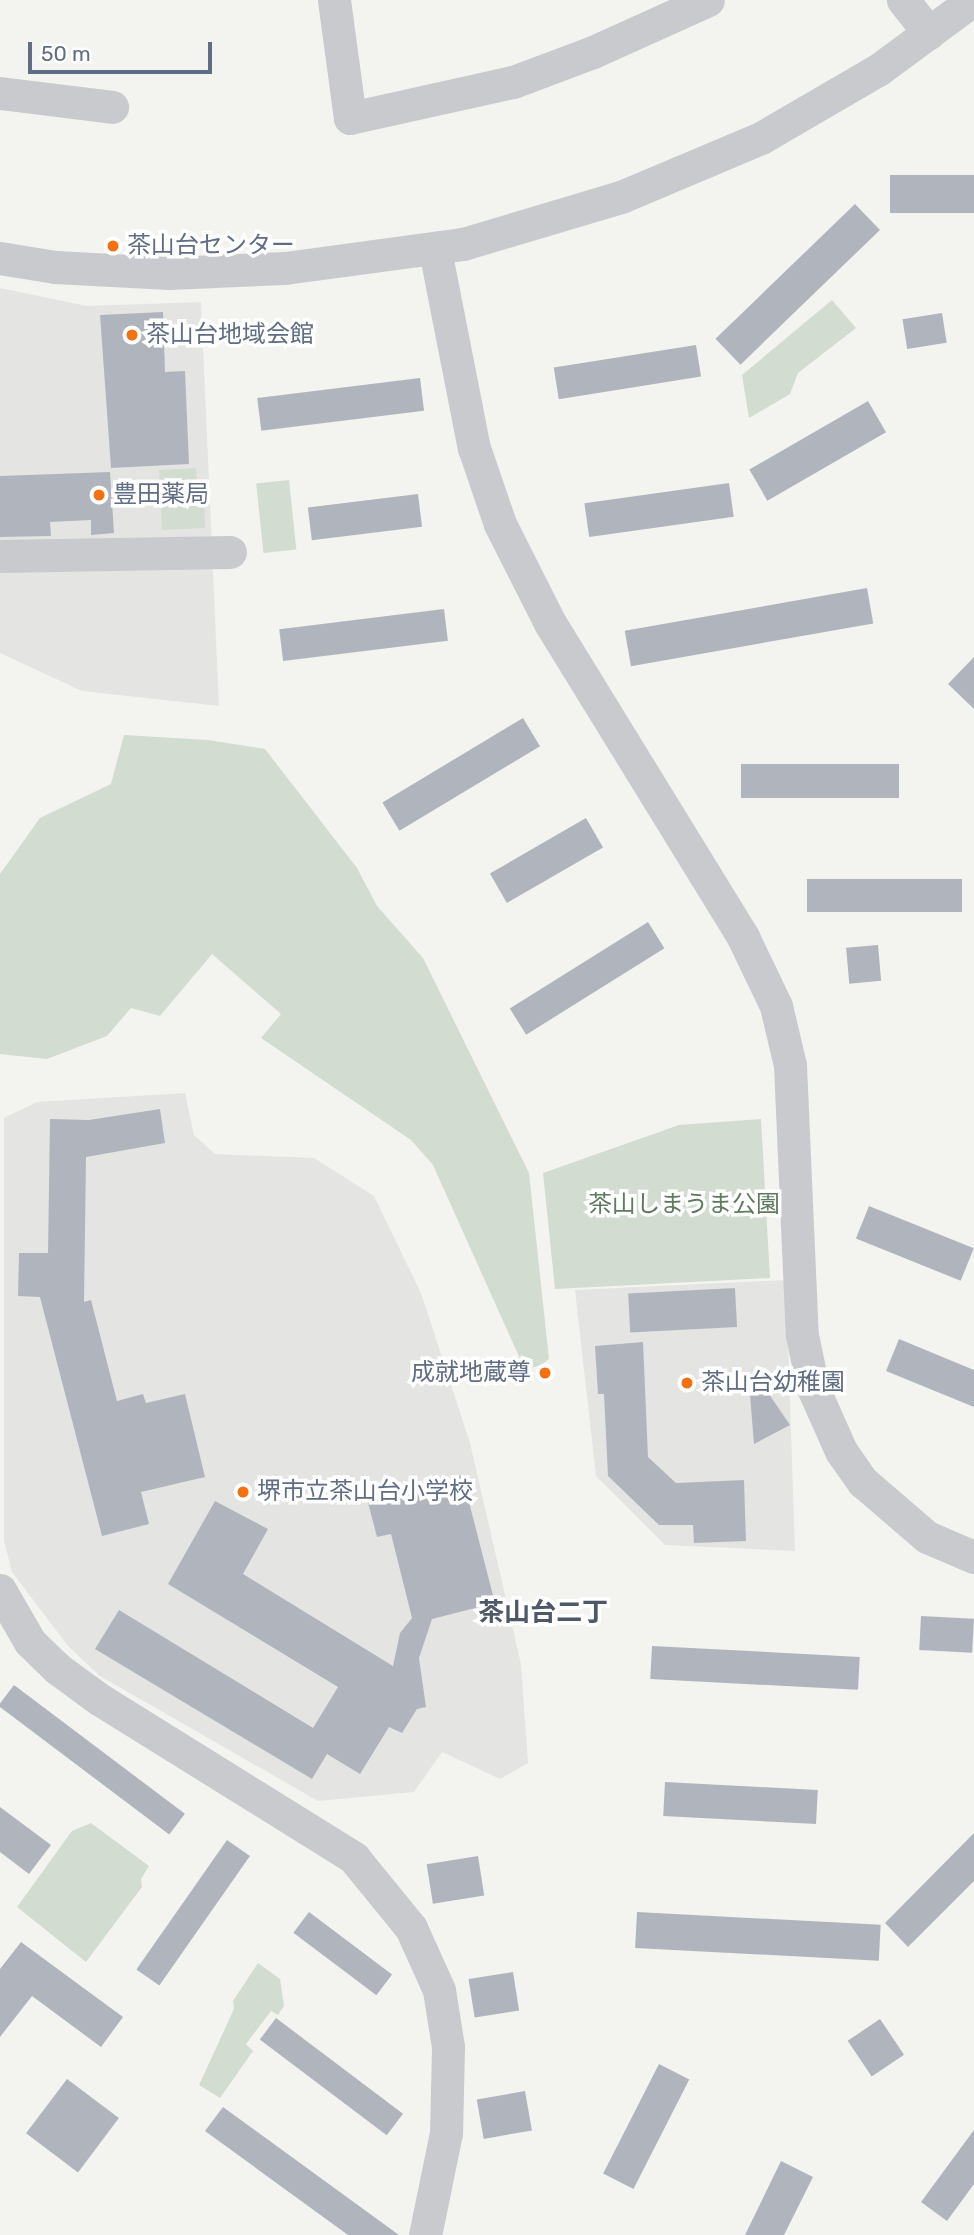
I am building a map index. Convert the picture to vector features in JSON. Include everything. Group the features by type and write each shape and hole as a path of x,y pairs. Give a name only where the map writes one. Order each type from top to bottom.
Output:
{"street":[{"path":"334,0 350,118 513,82 593,52 708,0"},
{"path":"902,0 929,33"},
{"path":"0,258 55,267 169,273 285,268 435,250 621,197 690,169 822,105 973,0"},
{"path":"0,93 113,107"},
{"path":"435,250 474,448 505,536 550,623 743,937 776,1006 790,1065 802,1335 813,1388 841,1451 863,1482 928,1536 974,1557"},
{"path":"0,556 229,552"},
{"path":"0,1590 30,1642 58,1669 99,1699 345,1851 411,1928 439,1990 448,2047 446,2133 425,2235"}],"shaded area":[{"path":"0,288 87,306 201,302 219,706 82,691 0,653"},
{"name":"堺市立茶山台小学校","path":"185,1093 194,1135 215,1154 314,1158 374,1196 421,1293 470,1443 521,1664 528,1763 500,1779 442,1752 414,1792 318,1801 100,1676 68,1646 12,1572 4,1541 4,1118 37,1102"},
{"name":"茶山台幼稚園","path":"786,1280 795,1551 665,1545 596,1476 575,1290"}],"green space":[{"path":"832,300 856,328 798,373 790,394 749,418 742,375"},
{"path":"196,468 197,484 204,489 205,528 162,530 159,470"},
{"path":"289,480 296,550 263,553 256,483"},
{"path":"124,735 208,740 265,749 357,868 377,906 423,958 529,1173 549,1359 541,1365 531,1368 521,1361 433,1165 411,1140 261,1038 281,1014 212,954 160,1016 131,1008 107,1036 47,1059 0,1054 0,874 40,818 111,784"},
{"name":"茶山しまうま公園","path":"761,1119 770,1278 555,1289 543,1173 679,1125"},
{"path":"91,1823 149,1866 141,1879 142,1887 86,1962 17,1907 72,1831"},
{"path":"258,1963 280,1979 284,2006 278,2015 271,2011 246,2044 253,2051 220,2098 199,2085 234,2009 233,2001"}],"building":[{"path":"890,175 974,175 974,213 890,213"},
{"path":"855,204 880,230 740,365 715,339"},
{"path":"163,312 165,372 185,371 189,464 111,468 100,315"},
{"path":"942,313 947,343 907,349 902,319"},
{"path":"696,345 701,377 559,399 554,368"},
{"path":"420,378 424,411 261,431 257,398"},
{"path":"868,401 886,432 767,501 749,470"},
{"path":"110,472 114,533 91,535 91,520 50,522 51,536 0,537 0,476"},
{"path":"729,483 734,517 589,537 584,503"},
{"path":"418,494 422,527 312,540 308,508"},
{"path":"867,588 873,623 631,666 625,631"},
{"path":"444,609 448,641 283,661 279,629"},
{"path":"974,657 974,709 948,684"},
{"path":"523,718 540,746 399,831 382,802"},
{"path":"741,764 899,764 899,798 741,798"},
{"path":"586,818 603,847 507,903 490,874"},
{"path":"807,879 962,879 962,912 807,912"},
{"path":"648,922 664,948 526,1035 510,1008"},
{"path":"878,945 881,981 849,984 846,948"},
{"path":"160,1109 165,1143 86,1157 84,1302 91,1300 117,1401 143,1394 146,1403 185,1394 205,1477 141,1492 149,1524 102,1536 40,1297 18,1296 19,1253 48,1253 50,1119 89,1120"},
{"path":"869,1206 974,1248 961,1281 856,1238"},
{"path":"735,1288 737,1327 630,1333 628,1294"},
{"path":"899,1339 974,1370 974,1407 886,1371"},
{"path":"643,1342 648,1457 676,1483 744,1480 746,1541 694,1543 693,1525 659,1525 608,1476 604,1394 598,1394 595,1346"},
{"path":"769,1394 790,1425 754,1444 750,1395"},
{"path":"462,1475 495,1603 432,1619 419,1658 426,1707 417,1709 402,1733 389,1727 360,1774 327,1754 312,1779 95,1649 119,1610 313,1728 338,1687 168,1584 215,1501 268,1529 243,1574 393,1666 400,1633 412,1618 391,1534 377,1537 367,1499"},
{"path":"921,1616 974,1619 972,1653 919,1650"},
{"path":"652,1646 860,1657 858,1690 650,1679"},
{"path":"14,1685 185,1814 169,1835 0,1707"},
{"path":"665,1782 818,1790 816,1824 663,1816"},
{"path":"0,1807 51,1845 29,1874 0,1852"},
{"path":"974,1833 974,1881 908,1947 885,1923"},
{"path":"227,1840 250,1856 159,1985 136,1969"},
{"path":"478,1856 484,1896 433,1904 427,1864"},
{"path":"309,1912 392,1975 376,1995 293,1933"},
{"path":"637,1912 881,1925 879,1961 635,1948"},
{"path":"21,1942 123,2017 101,2047 32,1996 0,2037 0,1969"},
{"path":"513,1972 519,2011 475,2018 469,1979"},
{"path":"276,2018 403,2114 387,2135 260,2040"},
{"path":"880,2019 904,2055 872,2076 848,2041"},
{"path":"659,2064 689,2079 633,2189 603,2174"},
{"path":"67,2079 119,2118 78,2172 26,2133"},
{"path":"525,2091 532,2130 484,2139 477,2100"},
{"path":"223,2107 399,2235 348,2235 205,2131"},
{"path":"974,2130 974,2184 947,2221 921,2202"},
{"path":"781,2161 813,2177 784,2235 745,2235"}],"place":[{"name":"茶山台センター","path":"113,246"},
{"name":"茶山台地域会館","path":"132,335"},
{"name":"豊田薬局","path":"99,495"},
{"name":"成就地蔵尊","path":"545,1373"},
{"name":"茶山台幼稚園","path":"687,1383"},
{"name":"堺市立茶山台小学校","path":"243,1492"}],"district":[{"name":"茶山台二丁","path":"543,1613"}]}
